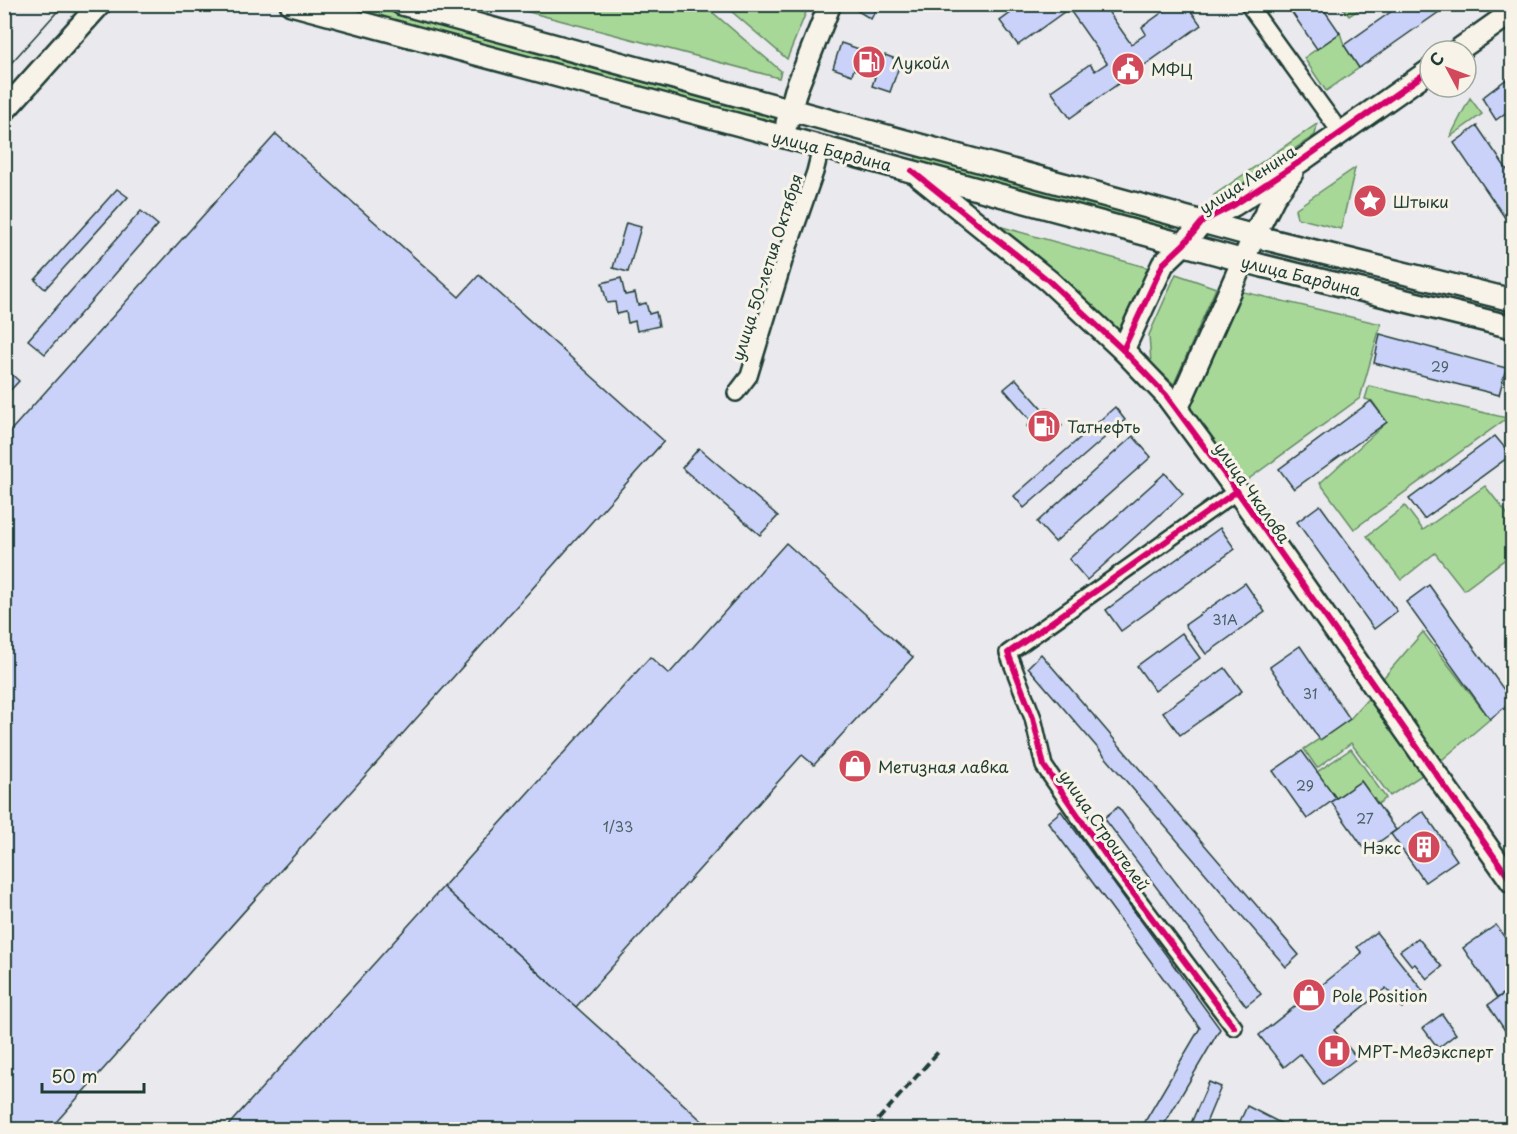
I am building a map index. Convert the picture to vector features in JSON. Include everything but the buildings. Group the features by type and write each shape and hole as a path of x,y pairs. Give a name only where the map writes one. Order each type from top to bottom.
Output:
{"main road":[{"path":"4,111 100,4"},
{"name":"улица Бардина","path":"291,4 1243,261 1512,327"},
{"name":"улица Бардина","path":"402,4 1254,236 1512,300"},
{"path":"783,138 790,109 830,4"},
{"path":"417,39 424,10"},
{"path":"1474,39 1512,12"},
{"name":"улица Ленина","path":"1123,350 1163,264 1185,244 1203,221 1301,161 1418,78"},
{"name":"улица Ленина","path":"1177,409 1254,236 1274,197 1301,161"},
{"name":"улица Чкалова","path":"912,171 1049,281 1123,350 1177,409 1512,882"}],"street":[{"path":"1248,4 1341,133"},
{"name":"улица 50-летия Октября","path":"736,393 749,376 821,148"},
{"name":"улица Строителей","path":"1234,1028 1115,869 1044,766 1033,718 1008,653 1237,491"}],"green space":[{"path":"317,5 363,5 777,113 774,123"},
{"path":"502,5 704,5 781,71 779,78"},
{"path":"724,5 809,5 787,59"},
{"path":"1341,5 1366,5 1349,16"},
{"path":"1340,33 1344,45 1359,68 1326,91 1304,58"},
{"path":"1469,99 1471,99 1482,114 1450,137"},
{"path":"1317,124 1315,135 1221,198 1214,195"},
{"path":"918,151 1176,221 1170,232 915,161"},
{"path":"1355,168 1341,229 1297,218 1295,209"},
{"path":"995,225 1156,270 1133,324 1119,331"},
{"path":"1176,274 1216,288 1174,384 1151,363 1149,335"},
{"path":"1235,290 1381,324 1360,398 1239,486 1183,408"},
{"path":"1369,386 1507,418 1354,529 1320,483 1387,422 1372,401 1365,399"},
{"path":"1485,486 1512,520 1512,554 1464,590 1435,553 1401,580 1367,536 1405,506 1423,530"},
{"path":"1423,632 1490,719 1436,765 1378,684"},
{"path":"1373,693 1428,771 1390,796 1351,743 1317,768 1304,749 1350,719"},
{"path":"1351,749 1386,798 1378,804 1361,781 1336,798 1317,772"}],"tram line":[{"path":"4,71 64,4"}],"railway":[{"path":"869,1130 939,1051"}],"cycle path":[{"path":"1123,350 1163,264 1203,221 1234,205 1301,161 1418,78"},
{"path":"912,171 1049,281 1123,350 1166,395 1237,491 1512,882"},
{"path":"1234,1027 1115,869 1044,766 1033,718 1008,653 1237,491"}],"place":[{"name":"Лукойл","path":"869,62"},
{"name":"МФЦ","path":"1128,69"},
{"name":"Штыки","path":"1370,201"},
{"name":"Татнефть","path":"1044,426"},
{"name":"Метизная лавка","path":"855,766"},
{"name":"Нэкс","path":"1424,847"},
{"name":"Pole Position","path":"1309,995"},
{"name":"МРТ-Медэксперт","path":"1334,1051"}]}
